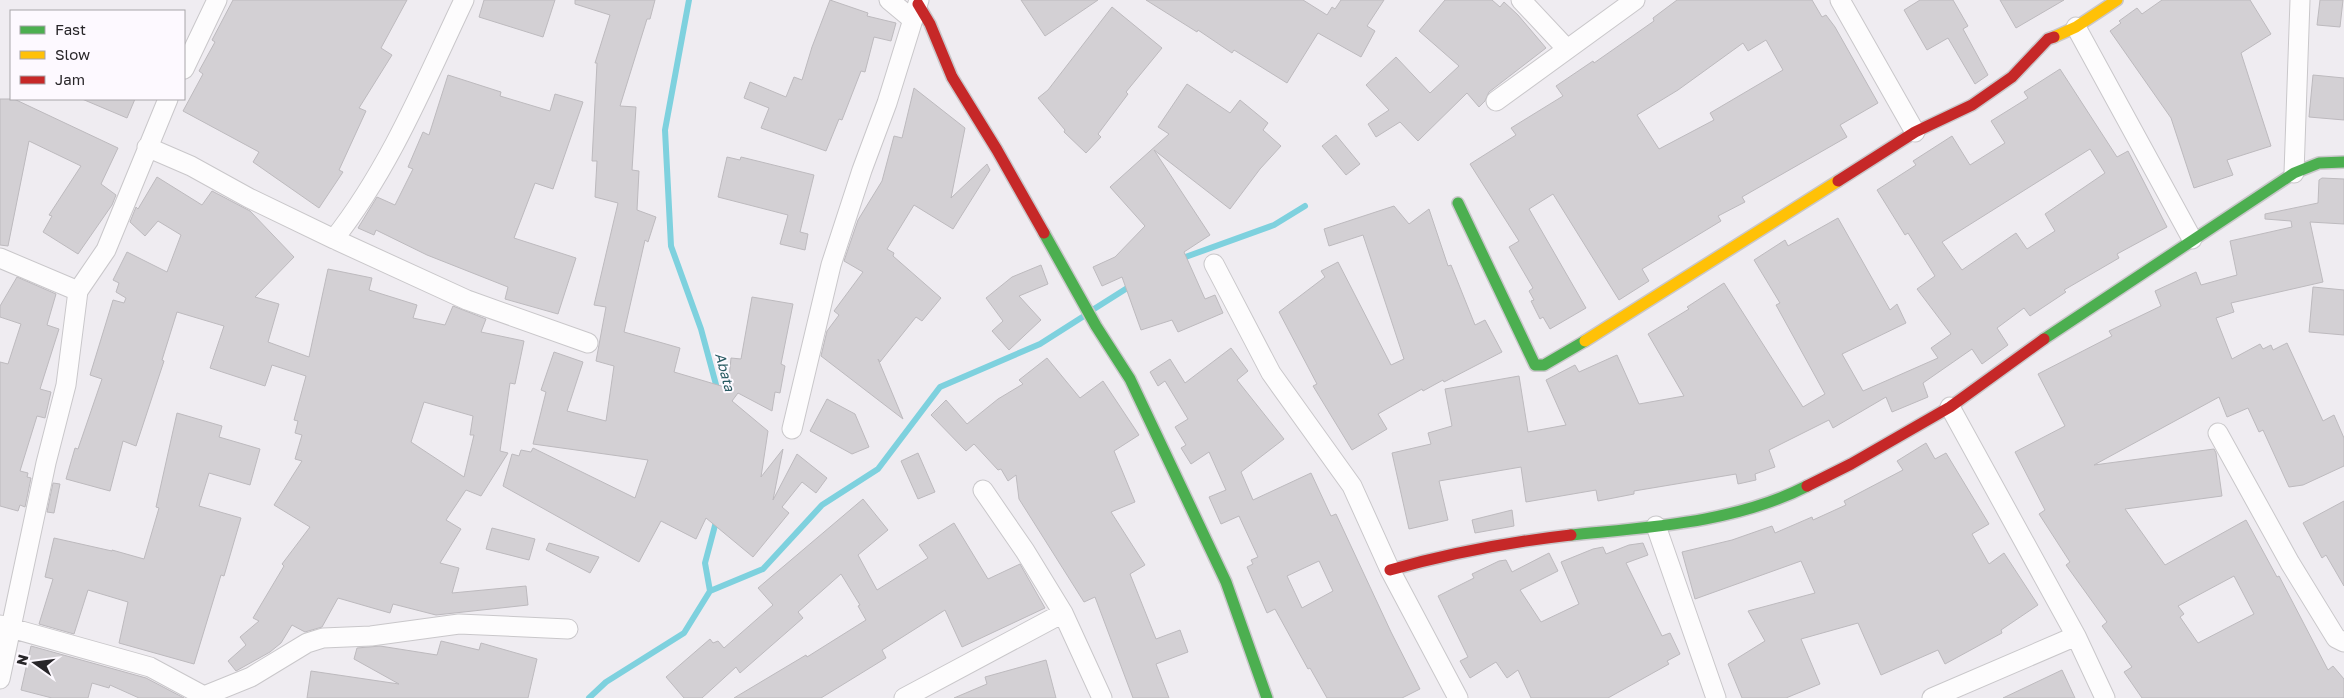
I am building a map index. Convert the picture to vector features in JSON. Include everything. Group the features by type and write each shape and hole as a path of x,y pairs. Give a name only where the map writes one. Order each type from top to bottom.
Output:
{"street":[{"path":"185,67 217,0"},
{"path":"334,239 358,209 379,175 464,0"},
{"path":"888,0 917,8 930,24 952,77 997,150 1096,326 1130,379 1226,582 1267,698"},
{"path":"1521,0 1535,12 1566,48"},
{"path":"1496,101 1566,48 1635,0"},
{"path":"1840,0 1914,132"},
{"path":"1458,203 1535,364 1544,365 1556,360 1837,183 1914,132 1972,105 2012,77 2048,39 2076,27 2117,0"},
{"path":"2294,173 2300,0"},
{"path":"792,429 831,265 862,170 888,104 917,8"},
{"path":"2076,27 2192,239"},
{"path":"0,679 6,626 66,385 78,291 106,250 168,100"},
{"path":"147,147 191,166 249,198 334,239 467,300 588,343"},
{"path":"1390,570 1444,555 1526,540 1656,526 1736,512 1792,494 1851,464 1950,407 2064,324 2294,173 2319,163 2344,162"},
{"path":"0,258 78,291"},
{"path":"1214,264 1271,373 1352,486 1390,570 1458,698"},
{"path":"1950,407 2076,636 2105,698"},
{"path":"2218,434 2304,586 2336,638 2344,642"},
{"path":"983,490 1025,551 1063,613 1102,698"},
{"path":"1656,526 1716,698"},
{"path":"904,698 1063,613"},
{"path":"6,626 150,667 204,697 251,677 307,642 323,638 371,636 459,624 568,629"},
{"path":"1932,698 2076,636"}],"building":[{"path":"233,0 407,0 381,48 392,55 359,108 366,111 339,170 343,172 319,208 253,162 259,152 183,111 203,74 199,71 215,42 212,40"},
{"path":"484,0 555,0 543,37 479,17"},
{"path":"575,0 655,0 650,19 647,19 620,106 636,107 632,170 639,171 637,210 656,217 648,242 645,240 624,332 680,348 674,372 728,388 731,358 741,359 752,297 793,304 781,364 785,366 780,393 775,392 772,411 738,393 732,401 768,431 761,477 783,449 773,500 797,454 827,478 816,493 802,482 782,507 789,513 753,557 706,518 696,539 661,521 639,562 503,486 512,454 519,456 521,450 531,452 533,448 635,498 648,460 533,444 546,392 541,390 554,352 583,362 567,411 606,421 614,366 596,361 606,307 594,305 618,203 595,197 597,161 592,161 597,63 595,63 610,15 575,4"},
{"path":"830,0 868,13 867,16 896,23 891,41 874,37 865,72 861,71 842,120 839,119 826,151 761,128 769,108 744,98 750,82 786,97 794,77 802,80"},
{"path":"1021,0 1098,0 1045,36"},
{"path":"1146,0 1303,0 1327,15 1332,7 1335,9 1341,0 1384,0 1367,26 1375,31 1361,57 1318,33 1287,83 1234,50 1232,53 1198,30 1197,32"},
{"path":"1445,0 1492,0 1500,7 1504,2 1518,15 1546,48 1489,92 1485,101 1479,107 1467,93 1418,141 1400,122 1376,137 1368,124 1389,110 1366,85 1396,57 1430,93 1459,66 1419,31"},
{"path":"1677,0 1812,0 1822,17 1826,15 1835,27 1878,103 1840,125 1847,137 1742,197 1745,202 1718,216 1721,221 1642,269 1649,281 1619,300 1553,194 1529,209 1586,308 1550,329 1543,317 1540,319 1531,301 1534,300 1529,291 1533,288 1509,247 1519,241 1470,164 1516,135 1511,128 1563,96 1556,86 1593,61 1594,63 1654,21 1653,18","holes":["1766,40 1783,70 1710,113 1714,120 1659,149 1637,115 1678,90 1743,43 1748,51"]},
{"path":"1920,0 1953,0 1968,26 1963,29 1988,75 1975,84 1948,38 1927,50 1904,10"},
{"path":"2000,0 2064,0 2016,28"},
{"path":"2162,0 2250,0 2271,34 2241,53 2271,146 2227,160 2233,175 2194,188 2171,118 2110,31 2121,23 2119,21 2137,8 2142,14"},
{"path":"2320,0 2343,0 2340,27 2317,25"},
{"path":"1112,7 1162,48 1126,92 1128,94 1098,134 1101,137 1086,153 1064,132 1065,130 1038,98 1048,90"},
{"path":"2060,69 2117,157 2128,151 2167,227 2117,254 2119,258 2064,290 2066,292 2030,316 2024,308 1997,328 2008,345 1982,364 1972,349 1923,383 1928,397 1892,412 1886,397 1833,428 1829,420 1769,450 1775,467 1755,474 1756,480 1738,484 1736,474 1634,491 1634,494 1598,501 1596,490 1526,502 1521,467 1439,481 1448,520 1409,529 1392,453 1431,444 1428,433 1452,426 1445,389 1519,376 1528,432 1566,425 1546,380 1575,365 1579,372 1617,355 1639,404 1684,396 1648,334 1689,309 1687,307 1724,283 1803,407 1825,394 1776,305 1780,303 1754,260 1785,240 1788,246 1838,218 1890,310 1897,304 1906,323 1842,354 1863,391 1938,358 1931,348 1951,334 1917,289 1935,276 1908,233 1905,235 1877,190 1916,165 1913,161 1952,136 1970,165 2005,143 1991,121 2028,98 2024,92","holes":["2090,149 2105,173 2045,214 2055,231 2027,249 2016,233 1962,270 1942,242"]},
{"path":"448,75 501,92 500,96 550,111 555,94 583,102 553,189 535,183 514,238 576,258 558,314 505,299 508,287 427,255 376,230 374,235 358,228 377,197 395,205 413,169 408,167 423,132 429,135"},
{"path":"2313,75 2344,78 2344,120 2309,117"},
{"path":"1187,84 1230,113 1240,100 1268,123 1263,130 1281,146 1260,169 1230,209 1154,150 1210,235 1184,252 1205,299 1215,295 1223,313 1178,332 1172,320 1141,330 1122,277 1102,286 1093,267 1115,257 1145,226 1110,187 1169,134 1158,127"},
{"path":"914,88 965,128 951,198 987,164 990,170 953,229 914,205 887,249 894,253 893,256 941,298 922,321 916,317 880,362 878,359 903,419 821,356 827,331 839,315 834,311 863,272 844,261 858,220 882,181 894,136 902,138"},
{"path":"0,99 16,100 118,148 101,184 116,195 112,205 78,254 43,232 52,216 49,215 81,166 29,141 8,246 0,245"},
{"path":"84,100 135,100 127,118"},
{"path":"1336,135 1360,164 1346,175 1322,146"},
{"path":"727,157 740,160 741,157 814,175 800,232 808,234 805,250 780,244 788,215 718,197"},
{"path":"157,177 202,205 212,191 250,211 294,257 255,297 279,304 268,342 309,357 328,269 372,278 369,290 417,305 413,318 445,325 453,306 486,319 481,332 524,341 515,384 510,383 500,451 508,453 481,496 466,490 446,520 461,529 440,563 459,568 452,593 526,586 528,605 436,615 393,604 390,613 338,598 322,627 305,632 292,625 281,643 270,652 236,671 228,661 246,645 240,637 259,621 253,618 284,566 282,564 310,527 274,505 302,461 295,459 302,435 295,433 298,421 294,420 306,376 272,365 265,386 210,368 224,326 177,312 162,360 164,361 136,446 123,441 110,491 66,479 75,448 78,449 102,379 90,375 113,300 124,303 126,298 116,292 119,283 113,280 127,252 167,272 181,235 158,221 145,236 130,222 136,207 138,209","holes":["424,402 473,416 470,435 474,435 464,477 411,442"]},
{"path":"2322,178 2344,179 2344,224 2310,222 2323,282 2231,303 2234,312 2216,318 2232,359 2260,344 2263,349 2271,345 2273,350 2287,343 2323,421 2334,415 2344,438 2344,466 2303,485 2289,487 2263,430 2259,432 2248,408 2227,417 2219,397 2094,465 2214,449 2222,496 2125,509 2165,565 2246,520 2277,577 2279,576 2328,670 2333,666 2344,679 2344,698 2142,698 2124,672 2132,667 2102,626 2107,622 2066,565 2070,562 2039,514 2045,510 2015,452 2065,426 2038,374 2112,336 2109,331 2161,306 2155,291 2196,272 2201,285 2237,275 2230,241 2292,227 2291,221 2265,219 2265,214 2318,203 2319,180","holes":["2234,576 2254,614 2198,643 2180,617 2184,614 2178,606"]},
{"path":"1394,206 1409,224 1429,209 1448,266 1451,265 1475,325 1485,320 1502,352 1444,382 1443,380 1423,391 1422,389 1378,414 1387,429 1352,450 1313,386 1317,384 1279,312 1325,277 1321,271 1338,262 1391,365 1404,359 1363,235 1329,246 1324,229"},
{"path":"1041,265 1048,284 1019,296 1041,320 1009,350 992,331 1003,321 986,298 1012,277"},
{"path":"17,277 56,294 47,325 59,329 40,389 51,392 45,418 37,416 20,471 28,473 27,477 31,478 25,507 20,505 18,511 0,506 0,362 8,364 21,324 0,317 0,306"},
{"path":"2313,287 2344,290 2344,335 2309,332"},
{"path":"1231,348 1248,371 1237,380 1284,439 1241,472 1253,500 1311,473 1331,516 1336,514 1420,689 1402,698 1327,698 1310,668 1308,669 1275,609 1267,613 1247,567 1253,564 1251,560 1258,557 1239,516 1221,524 1209,497 1226,490 1209,452 1191,464 1181,448 1186,445 1175,427 1188,419 1165,381 1158,386 1150,372 1170,359 1185,383","holes":["1319,561 1333,591 1302,608 1287,576"]},
{"path":"1047,358 1080,398 1103,381 1139,435 1114,451 1135,502 1111,512 1145,565 1130,574 1156,639 1180,630 1188,652 1156,664 1169,698 1133,698 1095,597 1084,602 1019,499 1016,475 1008,481 1001,469 998,470 974,444 966,451 931,415 946,400 967,424 998,399 1023,384 1019,380"},
{"path":"827,399 855,414 869,447 852,454 810,431"},
{"path":"177,413 222,426 219,437 260,449 250,485 209,473 199,506 241,518 224,576 221,575 194,664 119,643 128,602 88,590 74,634 39,624 53,579 45,577 54,538 144,559 159,508 156,507"},
{"path":"1926,443 1935,459 1946,453 1989,524 1972,534 1989,564 2004,553 2038,605 2001,630 2002,633 1945,664 1938,650 1881,675 1858,623 1801,639 1820,684 1786,698 1742,698 1728,664 1765,641 1748,611 1815,593 1801,561 1695,599 1682,552 1732,540 1772,526 1775,533 1812,517 1813,520 1846,505 1844,501 1903,470 1897,461"},
{"path":"918,453 935,492 918,499 901,461"},
{"path":"53,483 60,484 54,513 47,512"},
{"path":"863,499 888,530 858,555 877,590 928,558 919,545 954,523 988,579 1020,564 1045,608 962,647 945,610 882,650 886,658 821,698 734,698 806,655 807,657 866,620 858,606 860,605 841,574 798,612 803,618 740,673 736,667 702,698 684,698 666,677 710,639 713,643 718,641 724,648 773,605 758,588"},
{"path":"2344,501 2344,586 2326,555 2322,558 2303,523"},
{"path":"1512,510 1514,526 1475,533 1472,520"},
{"path":"492,528 535,539 529,560 486,549"},
{"path":"549,543 599,557 590,573 546,550"},
{"path":"1643,543 1648,555 1626,563 1662,636 1670,633 1680,654 1667,661 1669,664 1608,698 1531,698 1518,670 1507,678 1496,662 1470,678 1460,661 1468,657 1438,596 1474,578 1472,574 1499,561 1506,560 1512,572 1549,553 1558,571 1520,590 1541,622 1579,604 1561,562 1593,549 1603,547 1606,554 1629,545"},
{"path":"441,641 479,650 481,643 537,659 528,698 307,698 311,671 399,684 354,659 357,648 380,646 437,655"},
{"path":"31,646 146,678 184,698 139,698 110,685 109,688 92,683 88,698 52,698 21,690"},
{"path":"1046,660 1056,698 954,698 987,684 985,677"},
{"path":"2062,670 2075,698 2003,698"}],"waterway":[{"name":"Abata","path":"689,0 665,130 671,246 701,329 718,392"},
{"path":"1180,259 1274,225 1305,206"},
{"path":"1094,309 1132,285"},
{"path":"710,591 763,569 822,505 878,469 940,387 1040,344 1084,316"},
{"name":"Abata","path":"589,698 606,682 684,633 710,591 705,563 717,518"}],"traffic: fast":[{"path":"2044,339 2294,173 2319,163 2344,162"},
{"path":"1458,203 1535,365 1544,365 1585,341"},
{"path":"1044,233 1096,326 1130,379 1226,582 1267,698"},
{"path":"1571,535 1661,526 1721,516 1751,508 1807,486"}],"traffic: slow":[{"path":"2054,37 2076,27 2117,0"},
{"path":"1585,341 1838,181"}],"traffic: jam":[{"path":"918,4 930,24 952,77 997,150 1044,233"},
{"path":"1838,181 1915,132 1972,105 2012,77 2048,39 2054,37"},
{"path":"1807,486 1851,464 1950,407 2044,339"},
{"path":"1390,570 1480,549 1571,535"}]}
